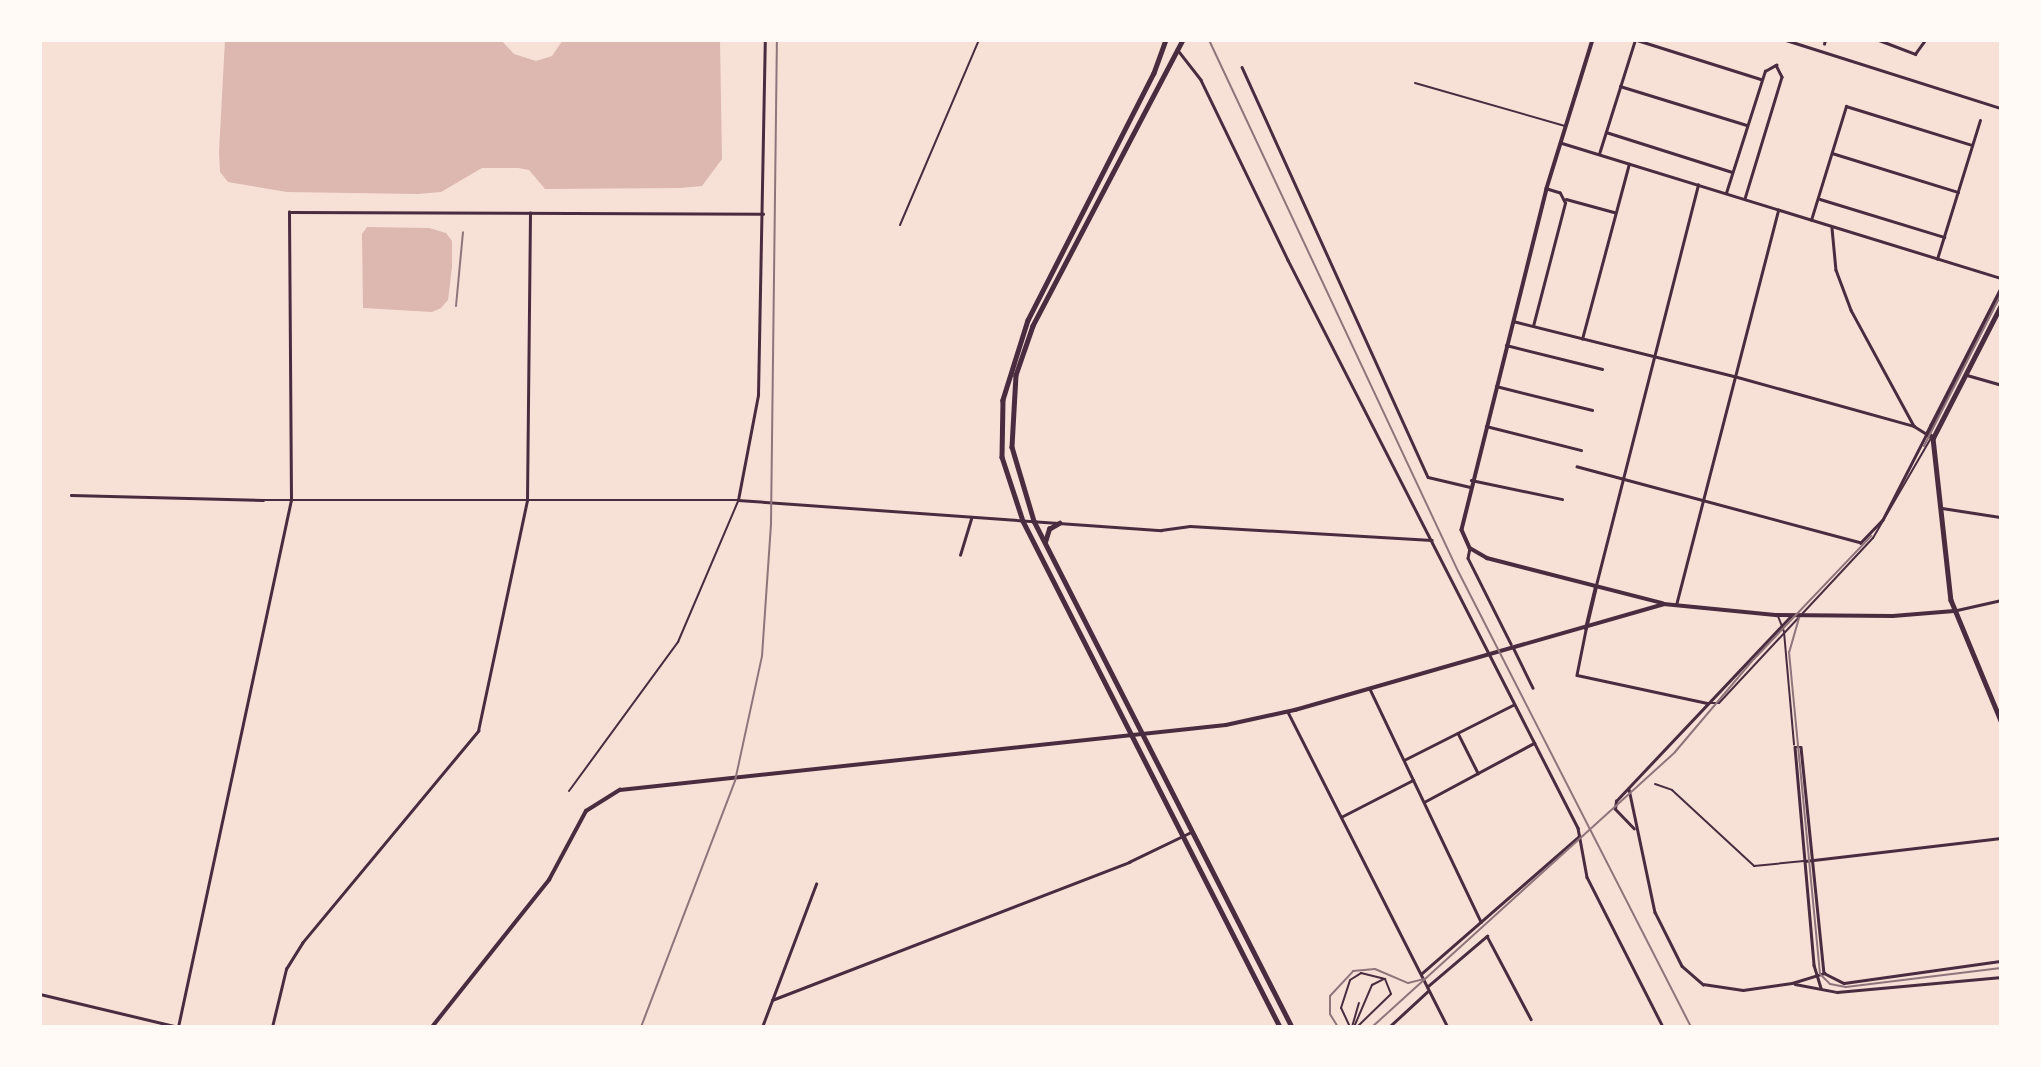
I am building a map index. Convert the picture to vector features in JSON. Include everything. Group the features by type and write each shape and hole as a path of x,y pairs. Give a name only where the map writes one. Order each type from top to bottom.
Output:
{"main road":[{"path":"1166,40 1164,52 1038,299 1015,355 1003,400 1001,440 1005,472 1023,521 1280,1027"},
{"path":"1183,40 1172,55 1033,326 1018,368 1012,401 1012,447 1034,521 1292,1027"},
{"path":"2000,719 1954,611 1931,437 2001,289"},
{"path":"1931,437 2001,305"},
{"path":"1045,543 1049,529 1059,523"}],"street":[{"path":"738,500 758,395 765,40"},
{"path":"1511,644 1468,558 1470,548 1462,526 1469,487 1547,189 1593,40"},
{"path":"1599,154 1636,40 1762,79"},
{"path":"1786,40 2001,108"},
{"path":"1879,40 1915,54 1925,40"},
{"path":"1176,48 1201,80 1534,743 1579,836 1587,877 1663,1027"},
{"path":"1726,194 1762,79 1770,65 1782,71 1745,199"},
{"path":"1242,67 1428,477 1469,487"},
{"path":"1620,86 1747,125"},
{"path":"1811,220 1846,106 1972,145"},
{"path":"1937,259 1980,120"},
{"path":"1606,132 1732,172"},
{"path":"1561,143 2001,278"},
{"path":"1832,153 1958,192"},
{"path":"1582,338 1629,164"},
{"path":"1698,185 1596,587 1577,674 1708,704"},
{"path":"1547,189 1565,199 1614,212"},
{"path":"1818,198 1944,237"},
{"path":"1533,326 1565,199"},
{"path":"1676,605 1779,210"},
{"path":"40,994 178,1027 291,500 289,212 763,214"},
{"path":"272,1027 286,969 302,943 478,731 527,500 530,213"},
{"path":"1832,226 1836,270 1851,310 1914,426"},
{"path":"1513,321 1734,376 1914,426 1931,437 1871,536 1861,543 1577,467"},
{"path":"1506,345 1602,369"},
{"path":"1966,375 2001,385"},
{"path":"1496,386 1592,410"},
{"path":"1486,426 1581,450"},
{"path":"1471,480 1562,499"},
{"path":"71,495 291,500 738,500 1023,521 1432,540"},
{"path":"1941,508 2001,517"},
{"path":"960,555 971,518"},
{"path":"1470,548 1487,558 1664,604 1777,615 1893,616 1954,611 2001,600"},
{"path":"432,1027 549,880 586,811 620,790 1143,736 1288,712 1586,629 1664,604"},
{"path":"1635,830 1615,809 1616,801 1792,615"},
{"path":"1514,649 1534,688"},
{"path":"1370,689 1480,922"},
{"path":"1404,760 1514,704"},
{"path":"1288,712 1448,1027"},
{"path":"1458,733 1478,773"},
{"path":"1424,802 1534,743"},
{"path":"1821,988 1814,965 1795,747 1801,747 1824,973"},
{"path":"1341,817 1413,780"},
{"path":"1629,789 1635,830 1655,912 1691,975 1722,990 1792,983 1824,973 1844,983 2001,961"},
{"path":"772,1000 1129,862 1191,832"},
{"path":"1420,976 1579,836"},
{"path":"1805,860 2001,838"},
{"path":"762,1027 816,884"},
{"path":"1389,1027 1487,936 1531,1019"},
{"path":"1792,983 1837,992 2001,977"}],"lane":[{"path":"901,225 979,40"},
{"path":"1415,83 1566,127"},
{"path":"1708,704 1719,703 1886,521 1931,437"},
{"path":"569,791 678,642 738,500"},
{"path":"1777,615 1784,632 1795,747"},
{"path":"1655,784 1672,790 1754,866 1805,860"},
{"path":"1371,974 1385,979 1391,986 1388,998 1353,1027 1341,1008 1350,980 1371,974"},
{"path":"1353,1027 1372,985 1385,979"},
{"path":"1353,1027 1359,1003"}],"shaded area":[{"path":"225,40 501,40 514,54 536,61 552,56 563,40 720,40 722,159 702,186 680,188 545,189 529,170 518,168 482,168 441,192 418,194 287,192 228,182 220,172 219,152"},
{"path":"367,227 429,228 446,233 452,241 452,267 448,300 441,308 432,312 363,308 362,234"}],"tram line":[{"path":"1924,446 2001,294"},
{"path":"1372,1027 1675,752 1754,659 1871,536"},
{"path":"1799,618 1789,652 1820,974 1830,984 1846,987 2001,968"},
{"path":"1338,1027 1330,1014 1330,996 1353,971 1375,969 1408,983 1424,979"}],"railway":[{"path":"641,1027 735,781 762,656 771,523 777,40"},
{"path":"1209,40 1458,571 1691,1027"},
{"path":"456,306 463,232"}]}
